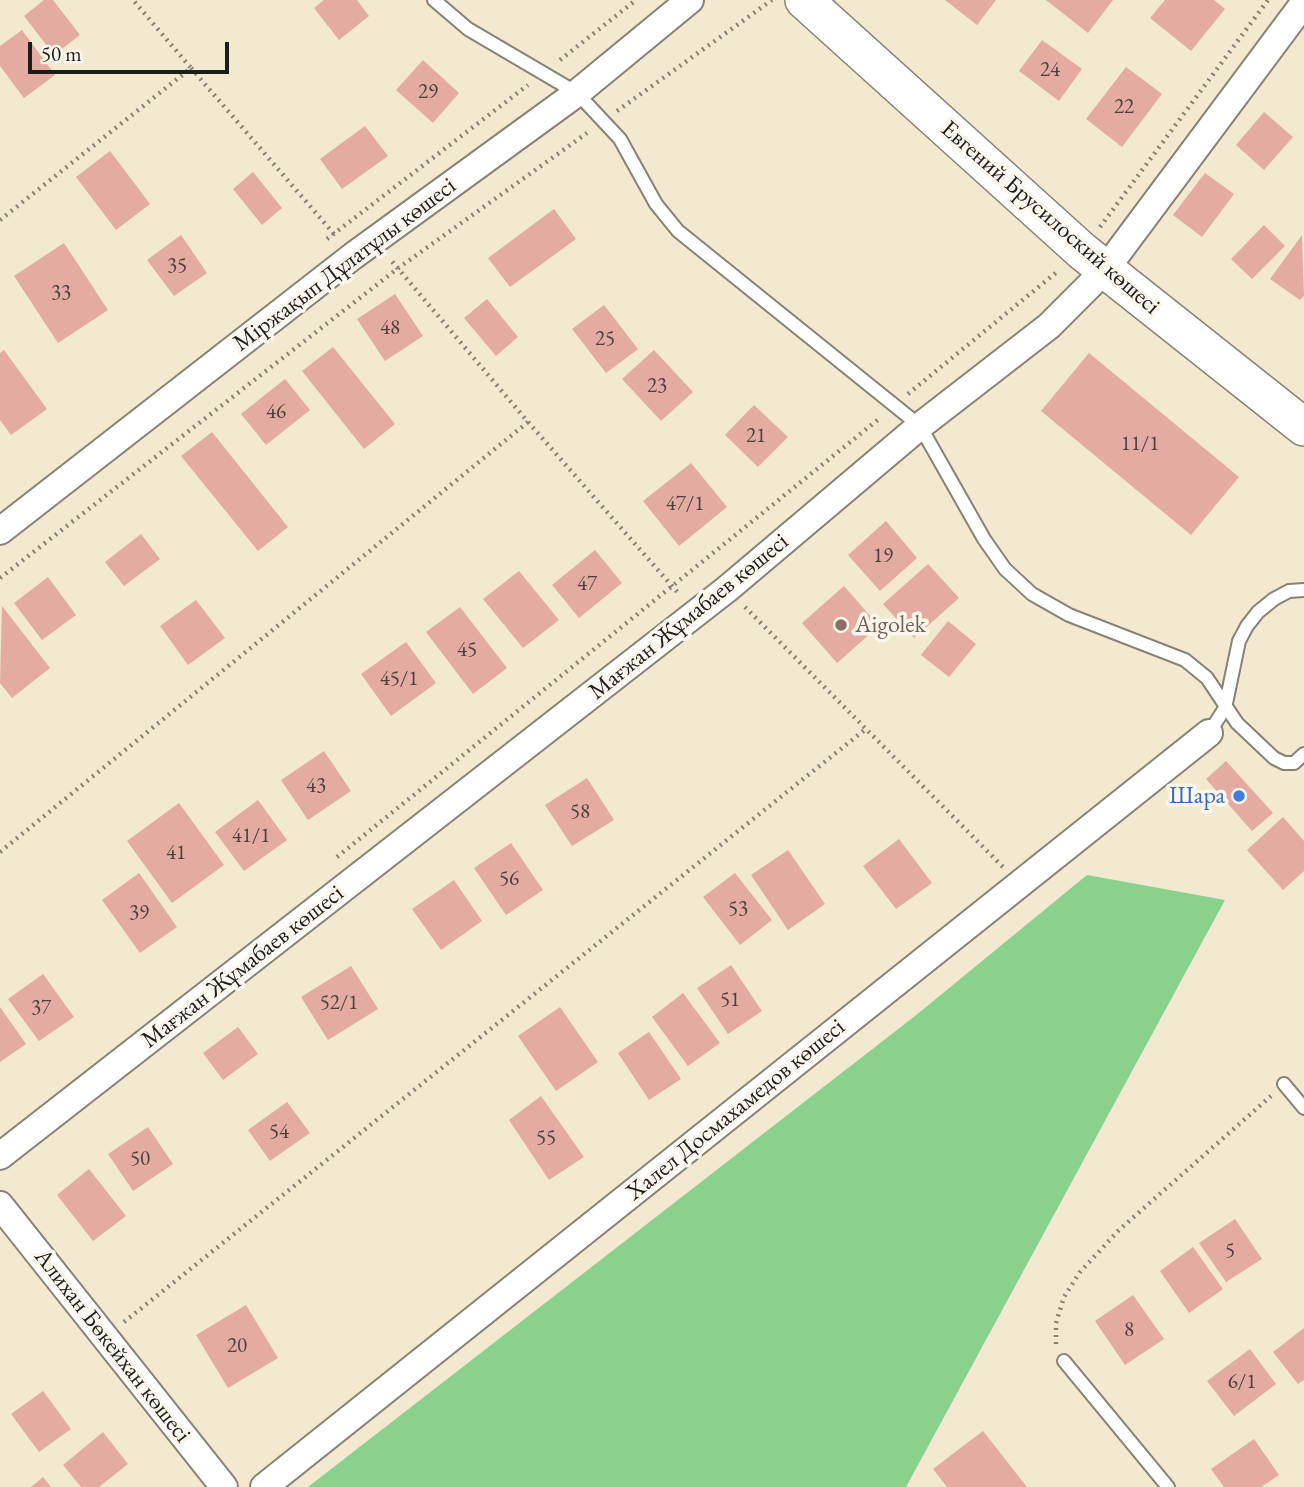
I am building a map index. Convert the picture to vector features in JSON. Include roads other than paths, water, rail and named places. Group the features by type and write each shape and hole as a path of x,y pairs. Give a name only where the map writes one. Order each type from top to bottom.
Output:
{"main road":[{"name":"Евгений Брусилоский көшесі","path":"804,0 1093,261 1304,427"}],"street":[{"name":"Міржақып Дұлатұлы көшесі","path":"0,531 353,256 577,93 690,0"},
{"name":"Мағжан Жұмабаев көшесі","path":"0,1156 727,589 920,426 1049,326 1093,261 1304,3"},
{"name":"Халел Досмахамедов көшесі","path":"264,1487 1209,733"},
{"name":"Алихан Бөкейхан көшесі","path":"0,1205 224,1487"}],"lane":[{"path":"435,0 468,29 577,93 620,139 656,204 678,231 920,426 984,539 1005,569 1032,594 1069,615 1185,660 1207,678 1225,708 1274,758 1284,763 1294,763 1304,754"},
{"path":"1209,733 1225,708 1237,650 1247,626 1258,612 1274,599 1289,591 1304,590"},
{"path":"1284,1084 1304,1108"},
{"path":"1064,1361 1168,1487"}],"place":[{"name":"Aigolek","path":"841,625"},
{"name":"Шара","path":"1239,796"}]}
